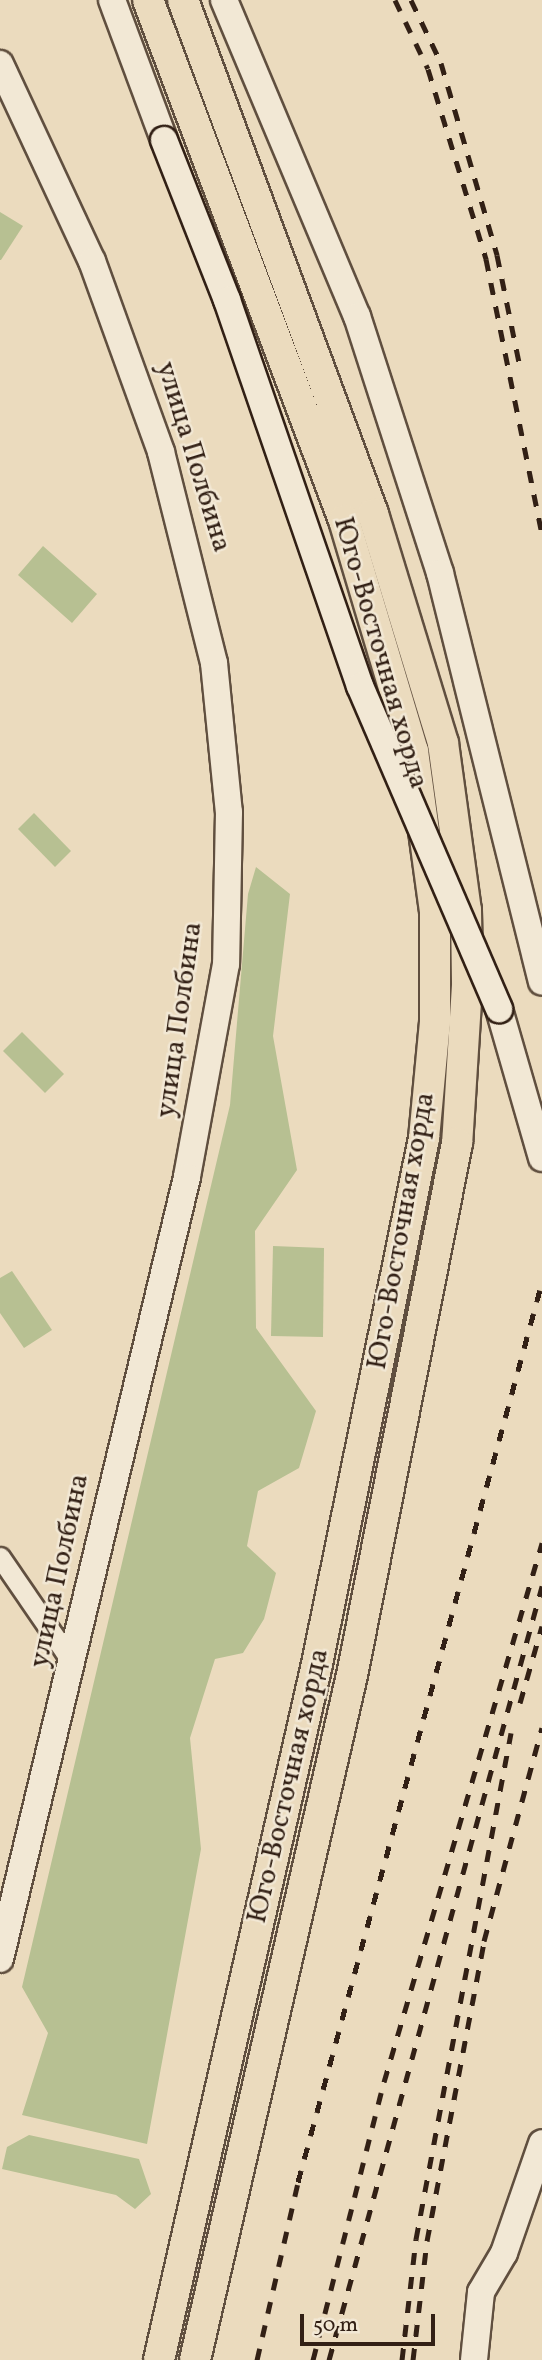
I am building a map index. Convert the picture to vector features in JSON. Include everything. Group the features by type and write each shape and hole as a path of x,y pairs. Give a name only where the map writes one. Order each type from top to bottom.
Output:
{"main road":[{"path":"112,0 228,300 360,686 499,1009 542,1158"},
{"name":"Юго-Восточная хорда","path":"148,0 344,520 413,751 435,911 435,1022 424,1138 317,1664 159,2360"},
{"name":"Юго-Восточная хорда","path":"183,0 373,514 443,743 466,910 467,986 457,1143 363,1620 195,2360"},
{"path":"224,0 357,316 440,573 542,981"},
{"name":"улица Полбина","path":"0,64 92,261 161,452 214,663 229,812 226,964 213,1047 72,1662 0,1959"},
{"path":"474,2360 481,2292 504,2253 542,2143"}],"street":[{"path":"0,1557 72,1662"}],"green space":[{"path":"0,212 23,226 1,260 0,260"},
{"path":"43,546 97,594 72,623 18,575"},
{"path":"34,813 71,851 55,867 18,829"},
{"path":"256,867 290,894 273,1036 297,1170 255,1231 256,1328 316,1411 299,1468 258,1491 247,1546 276,1573 264,1619 243,1653 215,1659 190,1738 201,1849 147,2144 22,2115 48,2033 22,1987 230,1105 248,894"},
{"path":"22,1032 64,1074 45,1093 3,1051"},
{"path":"273,1246 324,1248 323,1337 271,1336"},
{"path":"12,1271 52,1330 24,1348 0,1313 0,1278"},
{"path":"29,2135 139,2159 151,2194 135,2209 116,2195 2,2169 7,2147"}],"railway":[{"path":"395,0 428,69 486,259 542,534"},
{"path":"411,0 441,63 497,255 519,362"},
{"path":"257,2360 298,2182 542,1282"},
{"path":"313,2360 384,2082 542,1543"},
{"path":"329,2360 542,1586"},
{"path":"520,1703 542,1626"},
{"path":"413,2360 427,2241 484,1941 542,1728"},
{"path":"402,2360 416,2239 511,1733"}]}
